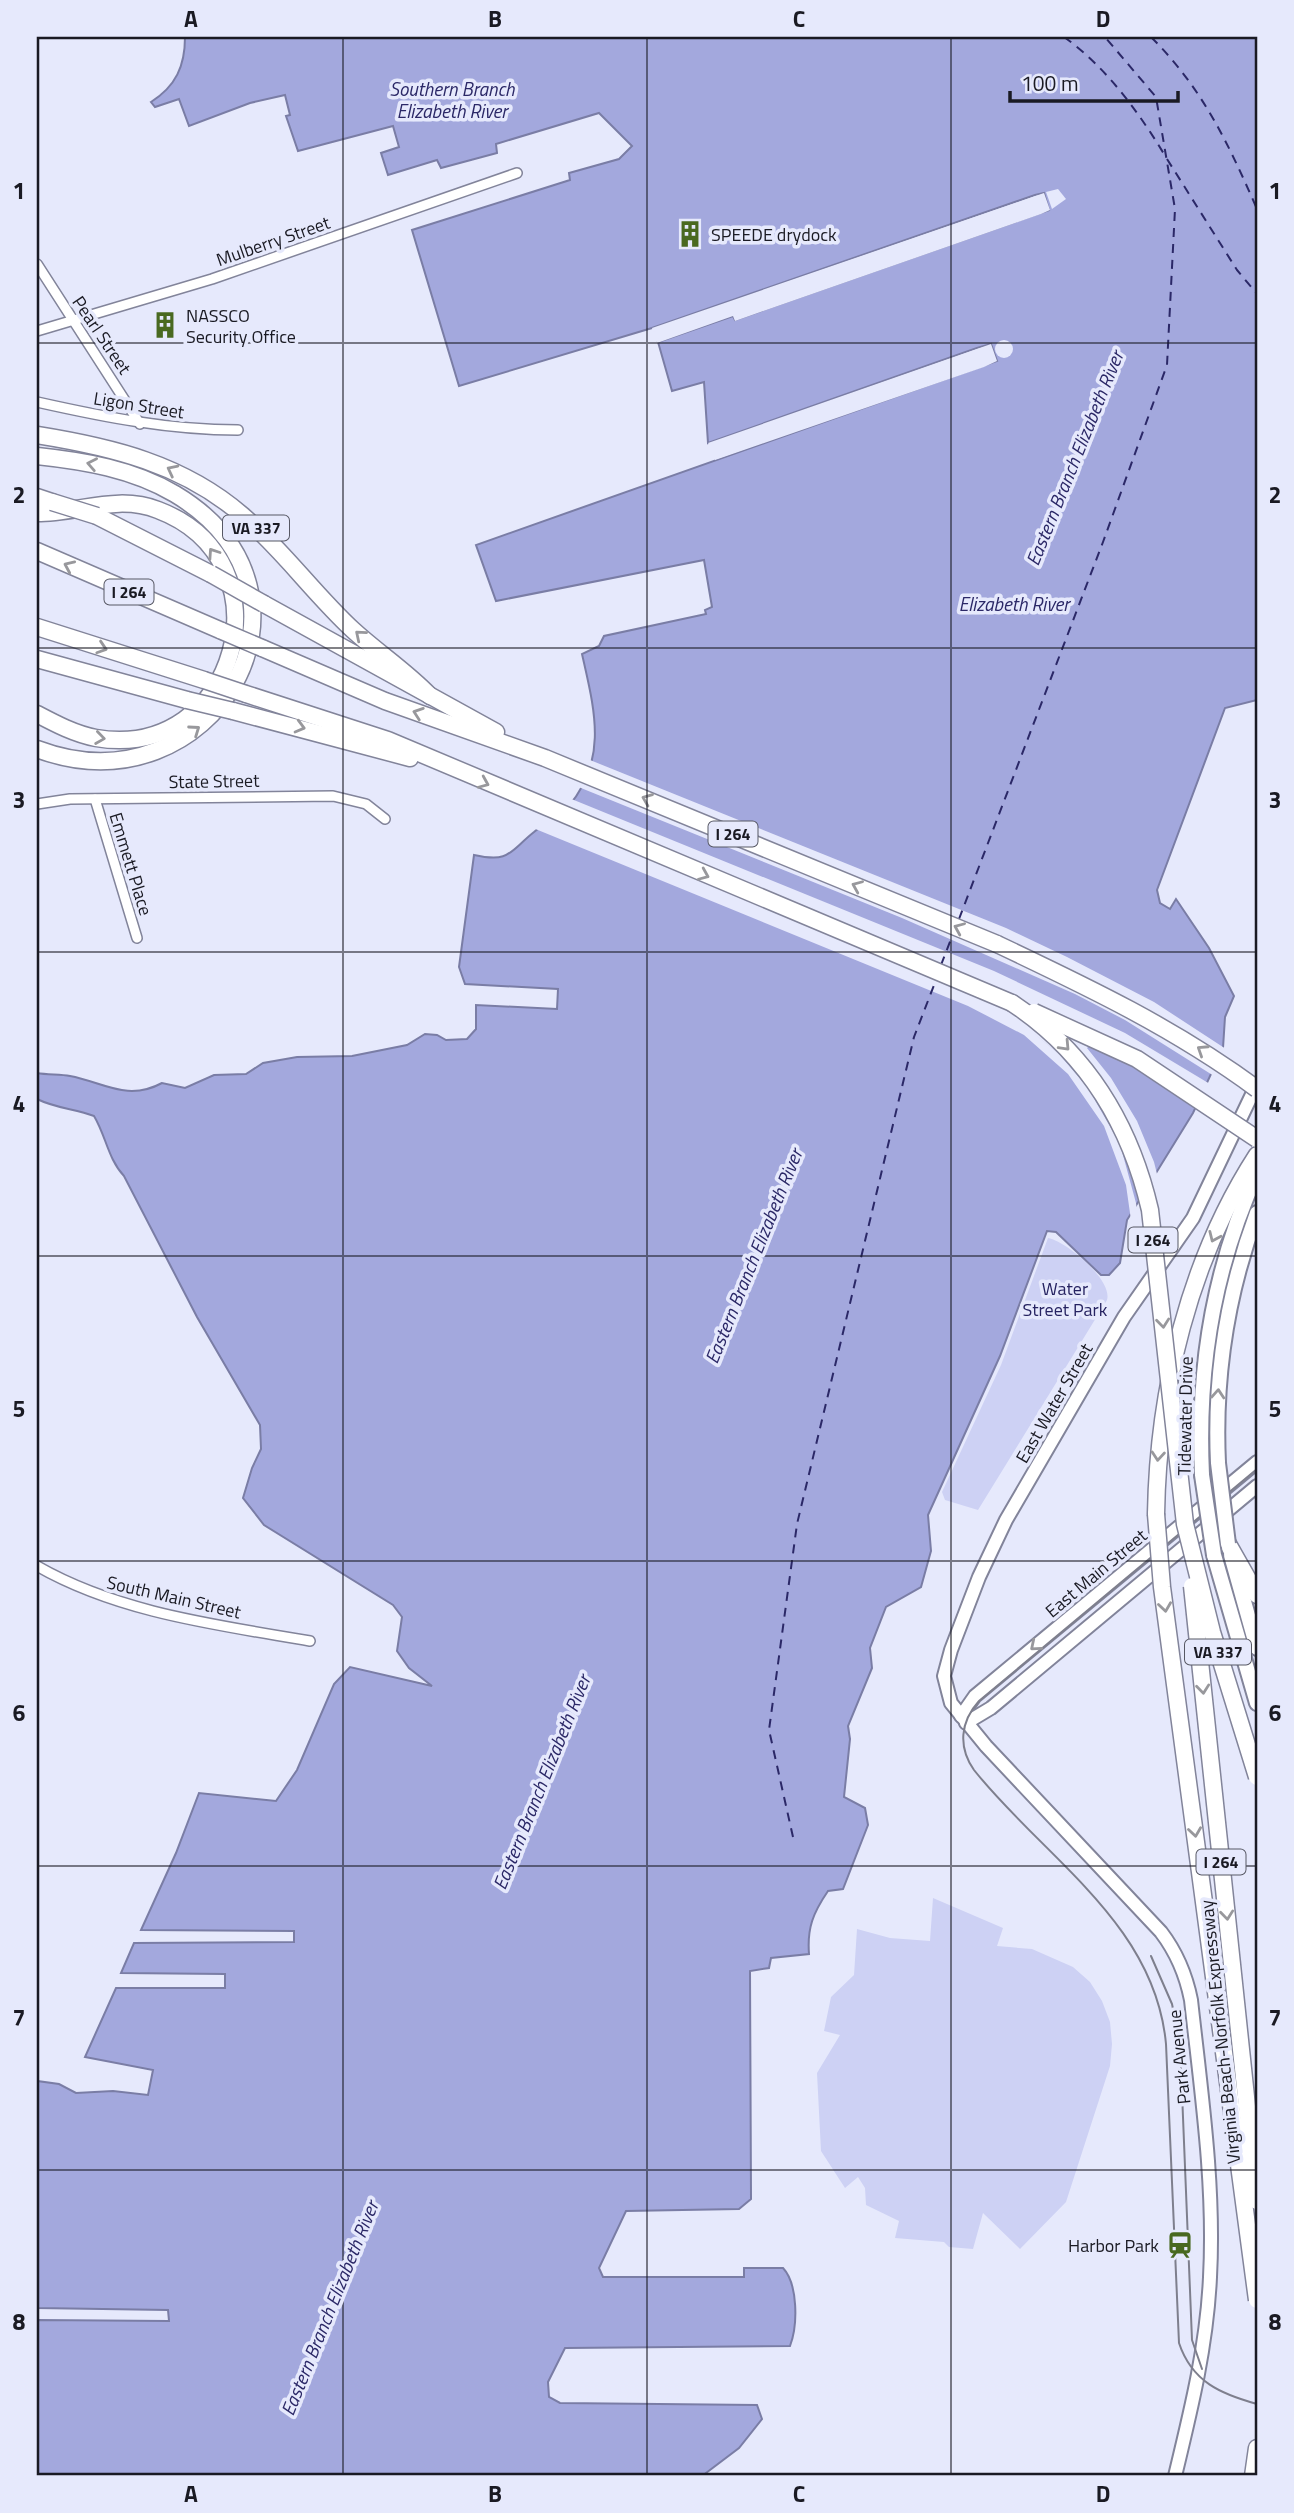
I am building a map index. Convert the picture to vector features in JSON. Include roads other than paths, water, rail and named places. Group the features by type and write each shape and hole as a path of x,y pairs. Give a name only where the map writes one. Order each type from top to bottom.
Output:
{"highway":[{"name":"VA 337","path":"37,435 79,442 149,460 180,474 226,502 265,538 354,631 406,671 430,696 545,758"},
{"path":"37,456 104,467 138,477 194,508 216,528 233,554 247,584 252,618 248,652 233,690 216,712 186,736 148,752 116,759 68,757 37,749"},
{"path":"44,500 97,516 211,574 430,696"},
{"path":"37,513 119,504 146,506 175,517 202,538 225,571 234,599 236,632 229,662 212,693 183,719 163,730 138,738 108,740 74,732 37,714"},
{"name":"I 264","path":"37,551 385,701 545,758 998,944 1170,1030 1257,1089"},
{"name":"I 264","path":"37,626 388,740 528,802 1012,1003 1039,1021 1083,1065 1118,1120 1139,1167 1151,1219 1185,1524"},
{"path":"40,661 331,735 384,752 441,764"},
{"path":"1012,1003 1092,1036 1136,1059 1208,1103 1257,1139"},
{"path":"1257,1155 1237,1187 1209,1248 1175,1354 1160,1434 1156,1514 1162,1587 1257,2300"},
{"name":"VA 337","path":"1185,1524 1212,1632 1257,1777"},
{"name":"Virginia Beach-Norfolk Expressway","path":"1185,1524 1257,2201"},
{"path":"1228,1544 1257,1595"},
{"path":"1252,2476 1257,2448"}],"main road":[{"name":"East Water Street","path":"963,1719 946,1690 945,1668 996,1538 1124,1317 1193,1219 1257,1084"},
{"name":"Tidewater Drive","path":"1257,1173 1233,1230 1211,1314 1202,1394 1202,1475 1214,1555 1257,1703"},
{"path":"1257,1213 1236,1280 1225,1333 1217,1402 1218,1463 1228,1544 1257,1648"},
{"name":"East Main Street","path":"963,1719 979,1693 1257,1462"},
{"name":"East Main Street","path":"963,1719 991,1708 1257,1486"},
{"name":"Park Avenue","path":"963,1719 1161,1932 1177,1956 1186,1979 1207,2166 1211,2263 1203,2350 1175,2476"}],"street":[{"name":"Mulberry Street","path":"37,331 212,279 517,173"},
{"name":"Pearl Street","path":"37,264 140,424"},
{"name":"Ligon Street","path":"37,402 140,424 186,430 238,430"},
{"name":"State Street","path":"37,804 95,799 333,796 366,804 385,819"},
{"name":"Emmett Place","path":"95,799 137,938"},
{"name":"South Main Street","path":"37,1566 59,1580 113,1601 310,1641"}],"water":[{"path":"185,37 1257,37 1257,700 1225,708 1157,890 1160,903 1170,909 1176,899 1209,948 1234,996 1225,1017 1223,1048 1193,1113 1127,1220 1120,1263 1109,1275 1101,1275 1056,1232 1047,1231 1000,1356 928,1515 931,1551 921,1587 886,1607 870,1648 872,1668 848,1726 850,1739 844,1797 865,1808 868,1825 843,1889 828,1891 818,1906 810,1928 809,1954 771,1958 769,1968 750,1971 751,2199 739,2209 626,2211 599,2268 603,2277 744,2277 744,2268 783,2268 792,2284 795,2305 790,2346 565,2348 548,2382 549,2397 560,2403 757,2405 762,2419 739,2448 702,2476 37,2476 37,2320 169,2321 168,2310 37,2308 37,2081 59,2084 76,2093 113,2091 148,2095 153,2070 85,2057 116,1988 225,1988 225,1974 121,1973 134,1943 294,1942 294,1931 141,1930 176,1853 199,1793 276,1801 297,1770 334,1684 350,1667 432,1686 409,1668 397,1651 402,1617 393,1605 264,1525 243,1498 261,1449 260,1425 197,1317 124,1176 114,1162 94,1116 37,1099 37,1073 70,1076 126,1091 138,1091 162,1083 185,1088 214,1075 246,1074 263,1063 297,1057 352,1056 407,1045 425,1034 437,1035 446,1040 467,1039 476,1029 476,1005 557,1009 558,989 465,984 459,967 474,855 495,858 508,854 568,807 581,789 594,752 594,713 582,654 599,646 604,636 706,614 705,610 712,607 704,560 496,601 476,545 997,361 991,344 708,443 704,382 672,391 658,342 733,316 735,320 1049,210 1044,193 1035,195 652,328 459,386 412,230 570,180 569,173 619,159 632,146 599,113 496,144 497,153 441,168 437,160 388,175 381,153 399,147 393,126 298,151 286,116 290,115 285,95 250,103 189,126 179,99 155,107 151,102 173,82 181,66"}],"tram line":[{"path":"1257,1469 979,1701 968,1717 963,1735 965,1752 974,1770 1092,1895 1119,1927 1141,1963 1157,2001 1166,2044 1179,2343 1200,2377 1220,2391 1257,2404"},
{"path":"1151,1956 1172,2004 1180,2043 1192,2340 1202,2369"}],"place":[{"name":"SPEEDE drydock","path":"690,234"},
{"name":"NASSCO Security Office","path":"165,325"},
{"name":"Harbor Park","path":"1180,2245"}],"water label":[{"name":"Southern Branch Elizabeth River","path":"452,99"},
{"name":"Eastern Branch Elizabeth River","path":"1074,458"},
{"name":"Elizabeth River","path":"1014,603"},
{"name":"Eastern Branch Elizabeth River","path":"753,1256"},
{"name":"Eastern Branch Elizabeth River","path":"541,1782"},
{"name":"Eastern Branch Elizabeth River","path":"329,2308"}],"park label":[{"name":"Water Street Park","path":"1065,1298"}]}
